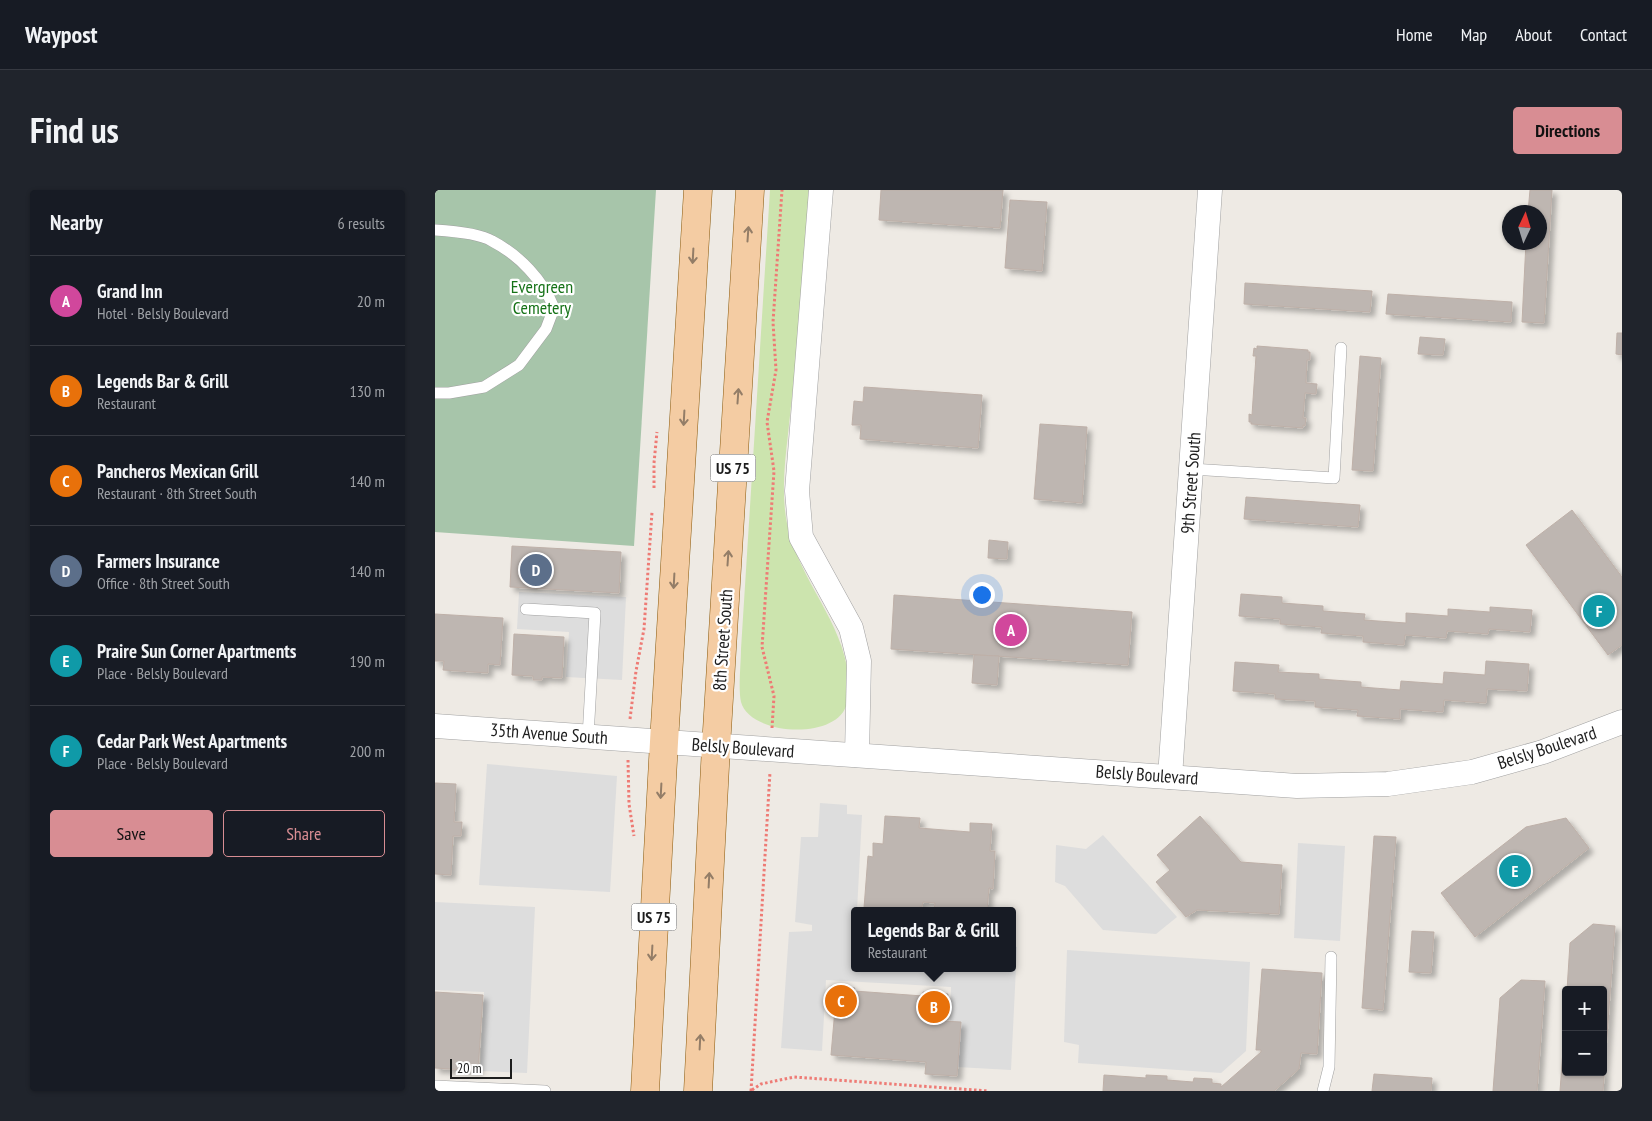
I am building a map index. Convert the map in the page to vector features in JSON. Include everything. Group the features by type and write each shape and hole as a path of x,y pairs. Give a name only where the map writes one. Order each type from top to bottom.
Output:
{"main road":[{"name":"US 75","path":"645,1091 697,190"},
{"name":"8th Street South","path":"698,1091 716,747 751,190"}],"street":[{"path":"821,190 797,491 801,537 851,628 859,661 857,755"},
{"name":"9th Street South","path":"1170,777 1210,190"},
{"name":"Belsly Boulevard","path":"664,742 1297,786 1388,784 1472,772 1543,752 1622,722"},
{"name":"35th Avenue South","path":"435,726 664,742"}],"lane":[{"path":"435,230 457,232 491,240 526,265 549,294 554,308 546,330 519,365 484,387 449,393 435,392"},
{"path":"1191,469 1334,478 1341,348"},
{"path":"526,609 595,613 588,737"},
{"path":"1323,1091 1329,1067 1331,957"},
{"path":"435,1086 545,1091"}],"path":[{"path":"772,732 774,696 762,647 774,471 767,422 776,370 773,322 782,190"},
{"path":"751,1091 769,784"},
{"path":"751,1091 761,1084 794,1077 989,1091"}],"green space":[{"name":"Evergreen Cemetery","path":"435,190 656,190 634,546 435,532"},
{"path":"770,190 809,190 803,295 785,460 785,513 791,539 799,559 839,638 848,680 847,703 841,715 828,724 794,730 760,722 748,713 741,702 740,690"}],"shaded area":[{"path":"519,592 626,597 622,680 566,677 569,632 517,629"},
{"path":"487,764 617,776 610,892 479,885"},
{"path":"820,803 847,805 847,814 862,815 857,907 851,907 851,972 1016,972 1011,1070 957,1067 950,1022 951,987 826,980 822,1051 781,1048 789,932 812,931 812,925 795,922 801,837 818,837"},
{"path":"1103,835 1177,917 1156,934 1103,930 1065,886 1055,882 1056,845 1086,849"},
{"path":"1298,843 1345,846 1340,941 1294,938"},
{"path":"435,902 535,907 527,1073 480,1071 484,992 435,990"},
{"path":"1067,950 1250,962 1246,1051 1221,1073 1078,1063 1079,1045 1064,1042"}],"building":[{"path":"881,190 1003,190 1000,228 879,220"},
{"path":"1530,190 1552,190 1544,323 1522,322 1526,250 1547,250 1547,205 1529,205"},
{"path":"1010,200 1047,202 1042,271 1005,268"},
{"path":"1245,283 1372,291 1370,312 1244,304"},
{"path":"1388,294 1512,302 1511,322 1386,314"},
{"path":"1617,333 1622,333 1622,355 1616,354"},
{"path":"1420,337 1445,339 1443,355 1418,354"},
{"path":"1257,346 1308,350 1310,352 1310,360 1307,360 1306,383 1317,384 1316,394 1305,393 1303,418 1306,418 1303,428 1251,424 1249,422 1249,414 1252,415 1256,356 1253,356 1254,348 1257,349"},
{"path":"1360,356 1381,358 1373,471 1352,470"},
{"path":"864,387 982,395 978,448 860,439 861,425 852,425 854,401 863,402"},
{"path":"1040,424 1087,427 1082,503 1034,499"},
{"path":"1246,497 1360,505 1358,527 1244,519"},
{"path":"1572,510 1622,577 1622,645 1608,655 1526,545"},
{"path":"989,540 1008,542 1007,559 988,558"},
{"path":"512,546 621,552 619,593 510,587"},
{"path":"1241,594 1282,597 1282,603 1323,606 1323,611 1365,614 1364,620 1406,623 1406,613 1448,616 1448,609 1490,612 1490,607 1532,610 1530,632 1489,629 1488,634 1447,631 1446,638 1405,635 1404,645 1363,642 1363,636 1321,633 1322,627 1280,624 1280,619 1239,616"},
{"path":"894,595 1132,612 1128,665 891,649"},
{"path":"435,614 503,618 500,665 488,664 488,673 443,670 444,661 435,661"},
{"path":"514,634 564,637 562,678 542,677 542,680 533,680 533,676 512,675"},
{"path":"974,655 999,656 997,685 972,683"},
{"path":"1486,661 1529,664 1527,691 1487,689 1486,703 1444,700 1443,712 1400,709 1400,719 1357,716 1358,710 1315,707 1315,701 1275,699 1275,694 1233,691 1235,662 1279,665 1278,672 1319,674 1319,679 1361,682 1361,687 1400,690 1401,681 1443,684 1444,672 1485,675"},
{"path":"435,783 456,784 454,822 462,822 461,836 453,836 451,875 435,874"},
{"path":"885,816 920,818 919,828 970,832 970,823 992,824 990,851 995,851 993,889 989,888 987,907 934,907 935,903 923,902 922,907 864,907 868,856 873,857 873,843 883,844"},
{"path":"1200,816 1241,862 1282,865 1279,914 1197,910 1186,917 1156,882 1170,870 1157,855"},
{"path":"1566,818 1589,848 1475,937 1441,893 1526,827"},
{"path":"1374,836 1396,837 1383,1010 1362,1008"},
{"path":"1593,924 1615,926 1607,1036 1607,986 1567,986 1570,943"},
{"path":"1412,931 1434,932 1431,973 1409,972"},
{"path":"1262,969 1322,973 1317,1054 1301,1053 1299,1069 1274,1091 1103,1091 1104,1075 1146,1078 1146,1075 1167,1076 1167,1080 1193,1082 1194,1078 1212,1079 1212,1083 1221,1084 1221,1087 1261,1052 1261,1050 1256,1050"},
{"path":"1521,980 1545,981 1537,1091 1493,1091 1500,998"},
{"path":"831,986 855,988 854,991 923,996 923,992 948,994 946,1016 943,1016 943,1021 961,1022 957,1076 925,1074 926,1062 831,1055 835,1009 829,1008"},
{"path":"435,992 483,995 478,1071 435,1068"},
{"path":"1562,1064 1562,1076 1604,1076 1603,1091 1560,1091"},
{"path":"1374,1074 1432,1078 1431,1091 1372,1091"}],"place":[{"name":"Farmers Insurance","path":"536,570"},
{"name":"Cedar Park West Apartments","path":"1599,611"},
{"name":"Grand Inn","path":"1011,630"},
{"name":"Praire Sun Corner Apartments","path":"1515,871"},
{"name":"Pancheros Mexican Grill","path":"841,1001"},
{"name":"Legends Bar & Grill","path":"934,1007"}]}
